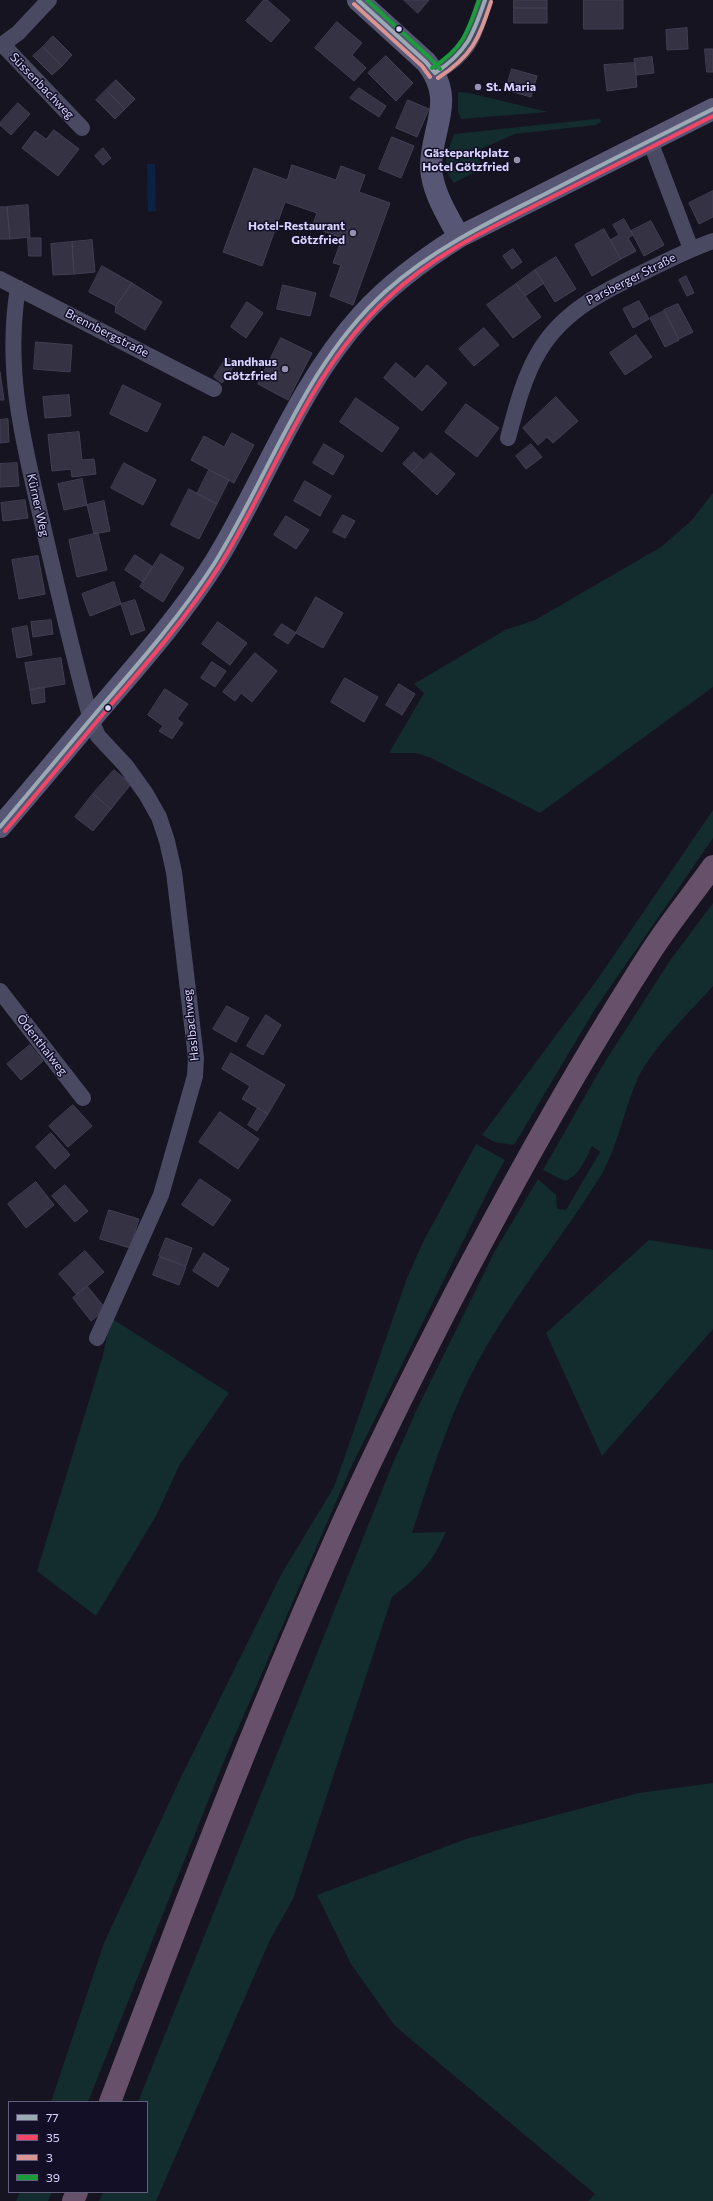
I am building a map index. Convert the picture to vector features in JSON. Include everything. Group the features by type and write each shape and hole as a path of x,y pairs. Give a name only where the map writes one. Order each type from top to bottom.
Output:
{"highway":[{"path":"110,2101 183,1910 272,1687 334,1541 406,1390 506,1195 598,1036 654,947 713,866"}],"street":[{"path":"1,45 18,33 49,0"},
{"path":"358,0 426,62 435,73 440,86 442,103 440,124 433,150 432,178 442,204 459,237"},
{"path":"435,73 455,61 466,48 485,0"},
{"name":"Süssenbachweg","path":"1,45 82,128"},
{"path":"0,827 157,643 215,561 299,406 324,364 341,340 362,315 386,291 424,259 459,237 713,109"},
{"path":"650,141 691,249"},
{"name":"Parsberger Straße","path":"508,438 518,401 540,349 560,324 581,306 606,290 691,249 713,241"},
{"name":"Brennbergstraße","path":"0,279 214,389"},
{"name":"Kürner Weg","path":"18,288 12,341 14,392 19,423 91,720"},
{"name":"Haslbachweg","path":"91,720 98,736 126,766 146,794 159,817 167,841 174,872 196,1058 195,1076 161,1195 127,1268 97,1338"},
{"name":"Ödenthalweg","path":"0,991 83,1098"}],"green space":[{"path":"458,92 469,93 548,112 461,119 458,111"},
{"path":"600,119 601,122 596,125 515,134 476,151 482,168 454,183 447,171 446,159 454,134"},
{"path":"713,493 713,687 540,813 431,758 416,753 389,753 424,693 414,684 505,630 535,620 661,547 691,521"},
{"path":"713,810 713,838 595,1009 514,1145 494,1142 482,1135 597,980"},
{"path":"713,903 713,986 662,1042 644,1066 633,1090 609,1161 603,1172 495,1332 460,1398 434,1465 412,1533 446,1532 441,1543 424,1569 392,1597 293,1899 270,1940 156,2201 99,2201 103,2193 148,2193 148,2101 138,2101 393,1463 417,1409 495,1251 538,1179 556,1195 557,1209 566,1210 600,1152 592,1146 575,1175 565,1181 543,1170 601,1068 669,962"},
{"path":"476,1144 505,1160 490,1187 353,1463 224,1761 88,2101 51,2101 104,1943 181,1777 282,1573 334,1487 407,1278 423,1242"},
{"path":"649,1240 713,1250 713,1329 602,1456 546,1333"},
{"path":"111,1318 229,1393 180,1464 156,1516 96,1616 37,1571 103,1355"},
{"path":"713,1783 713,2201 588,2201 595,2194 395,2026 351,1964 317,1895 466,1839 639,1793"},
{"path":"20,2193 52,2193 48,2201 16,2201"}],"water":[{"path":"147,164 155,164 156,211 148,212"}],"building":[{"path":"264,0 267,0 290,20 271,42 246,21"},
{"path":"404,0 429,0 418,13"},
{"path":"514,0 547,0 547,8 514,8"},
{"path":"584,0 623,0 623,29 584,29"},
{"path":"514,8 547,8 547,23 514,23"},
{"path":"337,22 362,43 352,55 366,68 354,81 315,48"},
{"path":"687,28 688,49 667,50 666,30"},
{"path":"53,36 72,55 62,66 43,47"},
{"path":"43,47 62,66 52,75 33,56"},
{"path":"705,49 713,49 713,72 707,72"},
{"path":"386,56 413,83 396,101 368,73"},
{"path":"652,57 654,73 636,75 634,59"},
{"path":"635,63 637,87 607,91 604,65"},
{"path":"512,69 537,76 531,97 506,90"},
{"path":"116,80 135,99 125,109 106,90"},
{"path":"359,88 386,106 379,117 350,98"},
{"path":"106,90 125,109 115,119 96,100"},
{"path":"408,100 429,109 417,137 396,128"},
{"path":"18,103 30,114 11,135 0,125 0,123"},
{"path":"54,130 79,149 58,176 22,148 35,131 46,139"},
{"path":"392,137 414,146 401,178 379,169"},
{"path":"103,148 111,158 103,165 95,156"},
{"name":"Hotel-Restaurant Götzfried","path":"292,165 336,180 341,166 365,175 359,192 390,203 353,305 330,296 341,265 333,263 342,238 312,227 317,213 285,202 262,266 223,252 254,168 287,180"},
{"path":"713,191 713,217 699,224 689,203"},
{"path":"28,205 30,237 10,239 7,207"},
{"path":"0,207 7,207 10,239 0,239"},
{"path":"624,219 633,235 628,238 636,251 621,259 610,240 619,235 613,225"},
{"path":"651,221 664,245 644,256 631,231"},
{"path":"604,229 621,259 592,276 575,245"},
{"path":"28,238 41,238 41,256 29,256"},
{"path":"92,240 95,272 74,274 72,242"},
{"path":"72,242 74,274 53,275 51,244"},
{"path":"513,249 522,262 512,269 503,256"},
{"path":"556,257 576,289 555,302 535,270"},
{"path":"102,266 132,283 116,306 89,292"},
{"path":"535,270 544,283 525,296 516,284"},
{"path":"686,276 694,293 687,296 679,280"},
{"path":"132,283 162,302 145,330 115,312 116,306"},
{"path":"516,284 541,317 513,338 487,305"},
{"path":"283,285 316,293 310,316 277,309"},
{"path":"639,301 649,319 633,328 623,309"},
{"path":"247,302 263,313 246,338 231,327"},
{"path":"678,304 693,332 679,339 664,310"},
{"path":"664,311 679,340 665,347 650,318"},
{"path":"484,328 499,345 474,366 459,349"},
{"path":"636,335 652,357 625,375 610,353"},
{"name":"Landhaus Götzfried","path":"281,338 312,353 288,400 258,384"},
{"path":"36,342 72,345 70,372 34,369"},
{"path":"227,357 236,363 222,383 214,377"},
{"path":"396,363 415,379 427,365 447,383 422,411 384,378"},
{"path":"0,372 4,400 0,400"},
{"path":"123,385 161,404 147,432 110,414"},
{"path":"69,395 71,416 45,418 43,397"},
{"path":"556,397 578,421 553,443 547,437 538,445 523,428"},
{"path":"356,398 399,428 382,452 340,422"},
{"path":"466,404 499,428 477,457 445,432"},
{"path":"8,419 9,442 0,443 0,420"},
{"path":"79,432 82,460 94,459 96,474 72,477 71,469 52,471 48,435"},
{"path":"232,433 254,445 234,483 191,460 204,436 224,447"},
{"path":"324,444 344,456 333,475 313,463"},
{"path":"531,444 542,457 526,469 516,456"},
{"path":"414,452 423,460 412,472 403,464"},
{"path":"431,453 455,474 437,495 412,472"},
{"path":"17,463 19,486 0,487 0,464"},
{"path":"124,463 156,480 143,505 111,488"},
{"path":"209,470 229,480 217,504 197,494"},
{"path":"82,479 87,505 64,510 58,484"},
{"path":"305,481 331,496 320,516 294,501"},
{"path":"189,489 217,504 199,539 171,525"},
{"path":"25,500 28,518 3,521 1,503"},
{"path":"104,501 110,531 94,534 87,505"},
{"path":"343,515 355,521 345,538 333,532"},
{"path":"286,516 309,530 296,549 274,535"},
{"path":"98,533 107,570 77,577 69,540"},
{"path":"161,554 184,568 163,602 140,587"},
{"path":"135,555 153,567 143,582 125,570"},
{"path":"38,556 45,594 19,599 12,560"},
{"path":"114,582 121,604 90,616 82,594"},
{"path":"316,597 343,613 323,648 296,633"},
{"path":"135,600 145,630 131,635 121,604"},
{"path":"51,620 53,634 33,637 31,622"},
{"path":"218,622 247,643 230,665 202,644"},
{"path":"282,624 296,633 288,644 274,635"},
{"path":"27,626 32,655 17,658 12,629"},
{"path":"255,653 277,671 252,702 241,693 235,701 223,692"},
{"path":"61,658 65,684 30,690 25,663"},
{"path":"212,662 226,671 215,687 201,678"},
{"path":"345,678 378,697 364,722 331,702"},
{"path":"399,684 415,694 402,715 386,705"},
{"path":"44,687 45,702 32,704 30,690"},
{"path":"165,689 188,704 177,719 183,723 172,739 159,731 163,726 148,715"},
{"path":"114,770 131,784 111,809 93,794"},
{"path":"93,794 111,809 93,831 75,817"},
{"path":"227,1006 249,1018 236,1042 213,1029"},
{"path":"266,1015 281,1025 263,1055 247,1046"},
{"path":"30,1045 43,1061 21,1080 7,1064"},
{"path":"231,1053 285,1085 268,1114 242,1099 250,1086 222,1069"},
{"path":"73,1105 92,1126 68,1147 49,1126"},
{"path":"258,1108 268,1114 257,1131 248,1125"},
{"path":"220,1112 259,1139 238,1169 199,1142"},
{"path":"51,1133 70,1155 55,1169 36,1147"},
{"path":"200,1179 231,1200 213,1226 182,1205"},
{"path":"36,1182 54,1205 26,1228 8,1204"},
{"path":"65,1185 88,1211 75,1222 52,1196"},
{"path":"109,1210 139,1219 130,1248 100,1239"},
{"path":"166,1238 192,1248 186,1266 159,1256"},
{"path":"85,1251 104,1272 77,1295 59,1274"},
{"path":"204,1253 229,1269 218,1287 193,1271"},
{"path":"160,1257 186,1267 179,1285 153,1275"},
{"path":"87,1286 106,1309 91,1321 73,1298"}],"transit line":[{"name":"77","path":"358,0 426,62 435,73"},
{"name":"39","path":"367,0 440,69"},
{"name":"39","path":"432,68 451,54 463,39 479,0"},
{"name":"77","path":"435,73 455,58 468,42 477,23 485,0"},
{"name":"3","path":"438,78 459,62 473,46 478,37 491,2"},
{"name":"3","path":"354,4 422,66 430,77"},
{"name":"77","path":"0,827 146,655 201,583 234,529 311,386 333,352 357,320 386,291 404,276 442,249 462,237 713,109"},
{"name":"35","path":"5,831 153,656 208,584 240,531 295,425 315,391 336,358 360,326 406,282 424,268 463,243 713,116"}],"place":[{"name":"St. Maria","path":"478,87"},
{"name":"Gästeparkplatz Hotel Götzfried","path":"517,160"},
{"name":"Hotel-Restaurant Götzfried","path":"353,233"},
{"name":"Landhaus Götzfried","path":"285,369"}]}
